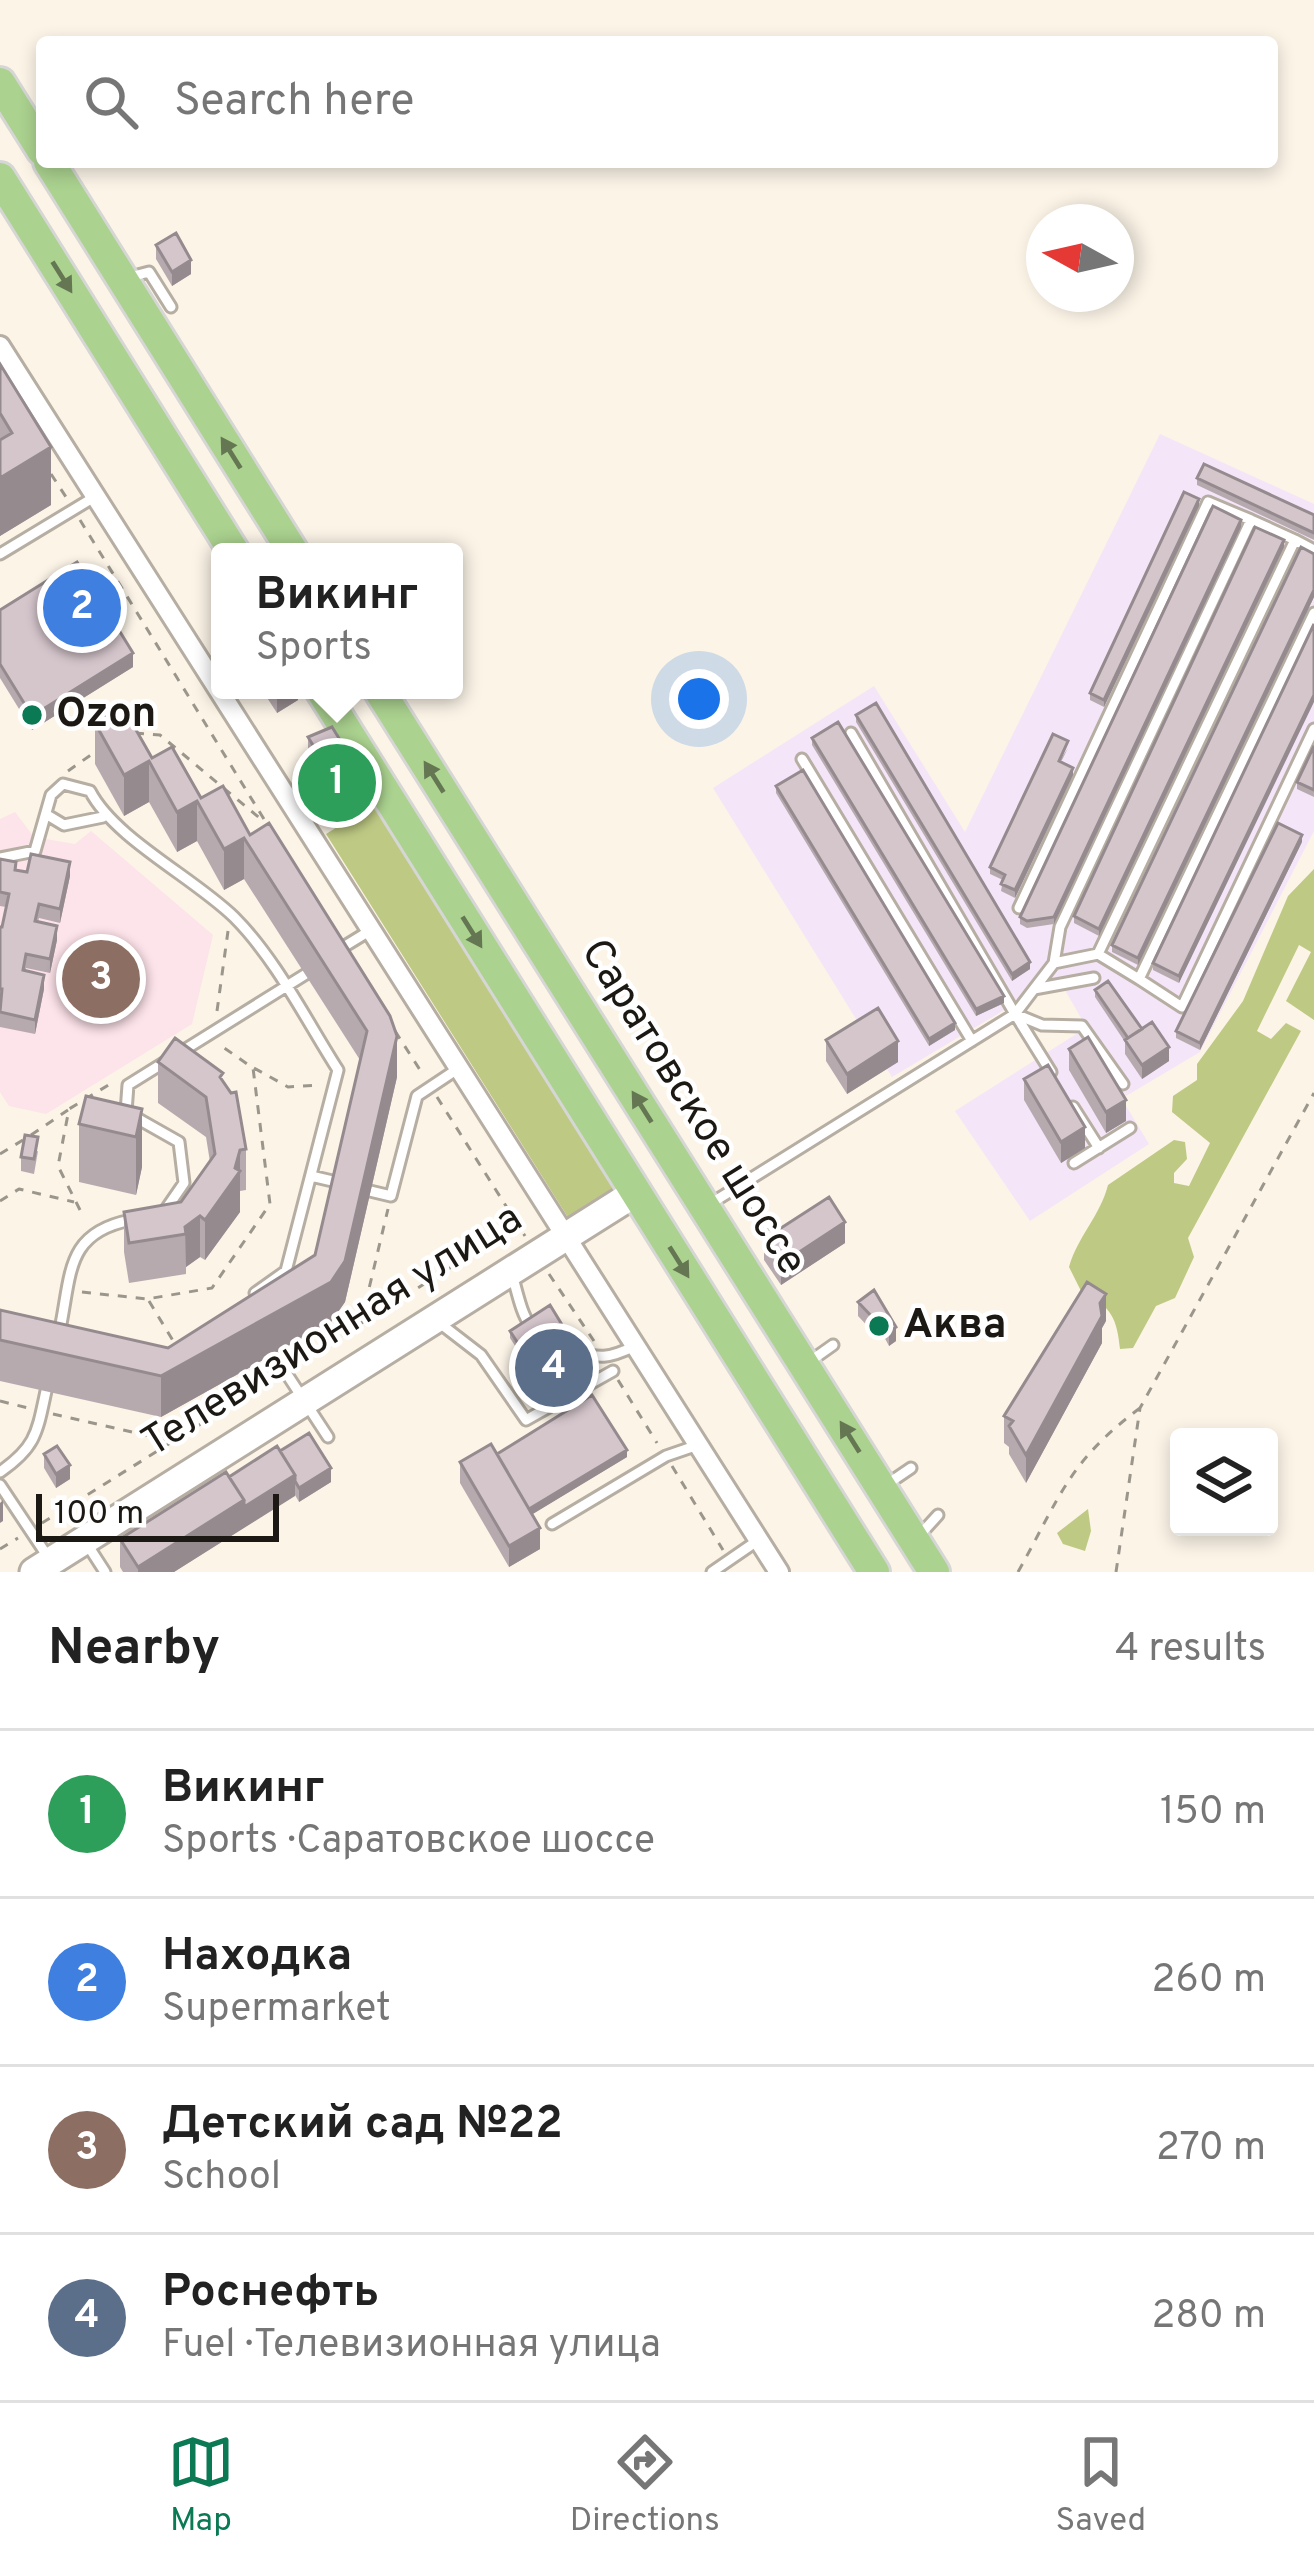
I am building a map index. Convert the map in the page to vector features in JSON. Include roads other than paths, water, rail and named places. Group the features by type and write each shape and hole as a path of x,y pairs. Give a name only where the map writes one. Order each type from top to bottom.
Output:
{"main road":[{"path":"0,83 36,140"},
{"path":"54,168 122,278 160,314 288,543"},
{"path":"0,178 228,543"},
{"path":"327,699 873,1570 914,1541"},
{"name":"Саратовское шоссе","path":"385,699 934,1572"},
{"name":"Телевизионная улица","path":"635,1192 679,1165"}],"street":[{"path":"0,346 211,677"},
{"path":"225,699 778,1572"},
{"name":"Телевизионная улица","path":"42,1567 635,1192"}],"lane":[{"path":"160,314 181,300"},
{"path":"0,554 96,496"},
{"path":"1019,908 1208,502 1314,550"},
{"path":"705,1207 1015,1014 1054,963 1060,927 1251,520"},
{"path":"1098,954 1295,540"},
{"path":"1138,979 1314,613"},
{"path":"1054,963 1098,954 1182,1006 1314,729"},
{"path":"851,733 1099,1148"},
{"path":"802,760 973,1041"},
{"path":"0,858 35,851 49,817 51,796 63,784 90,791 103,817 171,863 231,914 285,986 338,1070 286,1271 241,1304"},
{"path":"49,817 64,825 85,825 103,817"},
{"path":"329,959 371,930"},
{"path":"56,1347 78,1245 96,1227 163,1214 184,1183 178,1142 126,1112 128,1085 306,974"},
{"path":"1034,989 1094,978"},
{"path":"1015,1014 1042,1025 1082,1026 1123,1084"},
{"path":"1037,1079 1064,1062"},
{"path":"370,1191 391,1196 417,1096 459,1069"},
{"path":"1073,1163 1130,1128"},
{"path":"805,1129 812,1140"},
{"path":"311,1176 341,1184"},
{"path":"742,1184 766,1224"},
{"path":"510,1269 523,1313 546,1345 606,1360 635,1346"},
{"path":"433,1318 481,1355 526,1420 613,1371"},
{"path":"56,1331 80,1336"},
{"path":"805,1365 833,1345"},
{"path":"275,1356 328,1436"},
{"path":"0,1472 26,1454 46,1391"},
{"path":"552,1524 665,1456 698,1445"},
{"path":"882,1488 911,1468"},
{"path":"0,1485 30,1531 42,1567"},
{"path":"914,1541 938,1515"},
{"path":"85,1540 105,1572"},
{"path":"712,1572 758,1540"}],"place":[{"name":"Находка","path":"82,608"},
{"name":"Ozon","path":"32,715"},
{"name":"Викинг","path":"337,783"},
{"name":"Детский сад №22","path":"101,979"},
{"name":"Аква","path":"879,1326"},
{"name":"Роснефть","path":"554,1368"}]}
